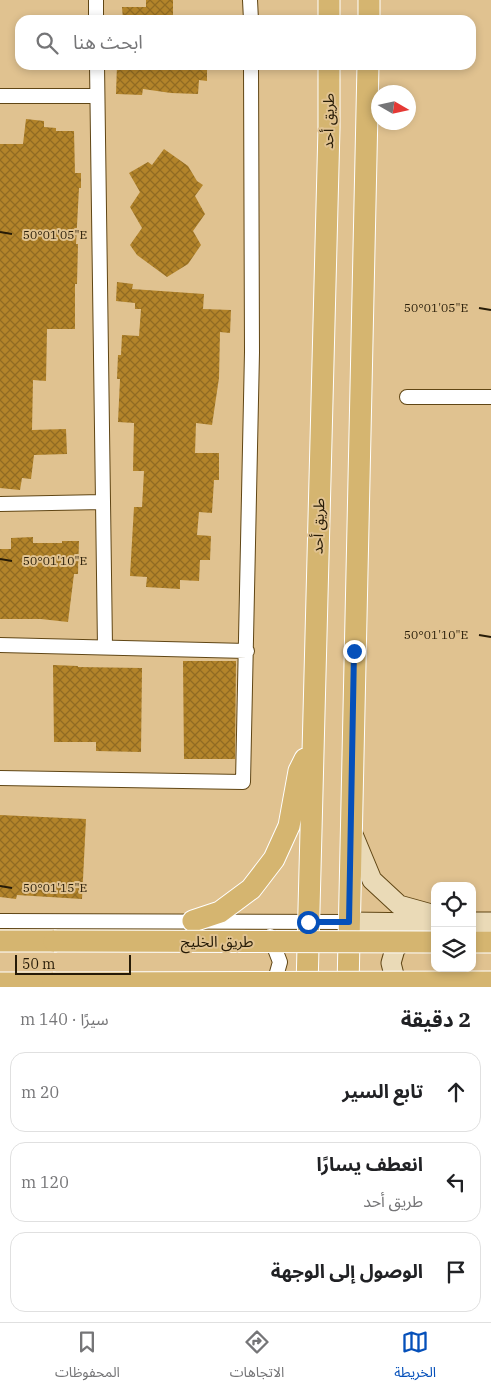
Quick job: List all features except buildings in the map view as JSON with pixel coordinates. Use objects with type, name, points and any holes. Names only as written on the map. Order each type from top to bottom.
[{"type":"main road","points":[[329,0],[329,15]]},
{"type":"main road","points":[[369,0],[369,15]]},
{"type":"main road","name":"طريق أحد","points":[[307,987],[329,70]]},
{"type":"main road","points":[[348,987],[368,70]]},
{"type":"main road","points":[[193,921],[220,912],[251,889],[274,858],[290,826],[299,771],[313,740]]},
{"type":"main road","points":[[351,829],[372,880],[399,905],[431,914]]},
{"type":"main road","points":[[349,922],[431,923]]},
{"type":"main road","points":[[400,987],[395,979],[391,963],[395,949],[408,935],[431,929]]},
{"type":"main road","name":"طريق الخليج","points":[[0,941],[431,942]]},
{"type":"main road","points":[[0,983],[491,982]]},
{"type":"street","points":[[96,0],[96,15]]},
{"type":"street","points":[[250,0],[250,15]]},
{"type":"street","points":[[97,70],[105,647]]},
{"type":"street","points":[[0,778],[243,782],[252,352],[251,70]]},
{"type":"street","points":[[0,96],[97,96]]},
{"type":"street","points":[[407,397],[491,396]]},
{"type":"street","points":[[0,504],[102,502]]},
{"type":"street","points":[[0,645],[247,651]]},
{"type":"street","points":[[0,921],[349,922]]},
{"type":"street","points":[[219,922],[270,936],[280,962],[272,987]]},
{"type":"route","points":[[308,922],[349,922],[354,651]]}]
